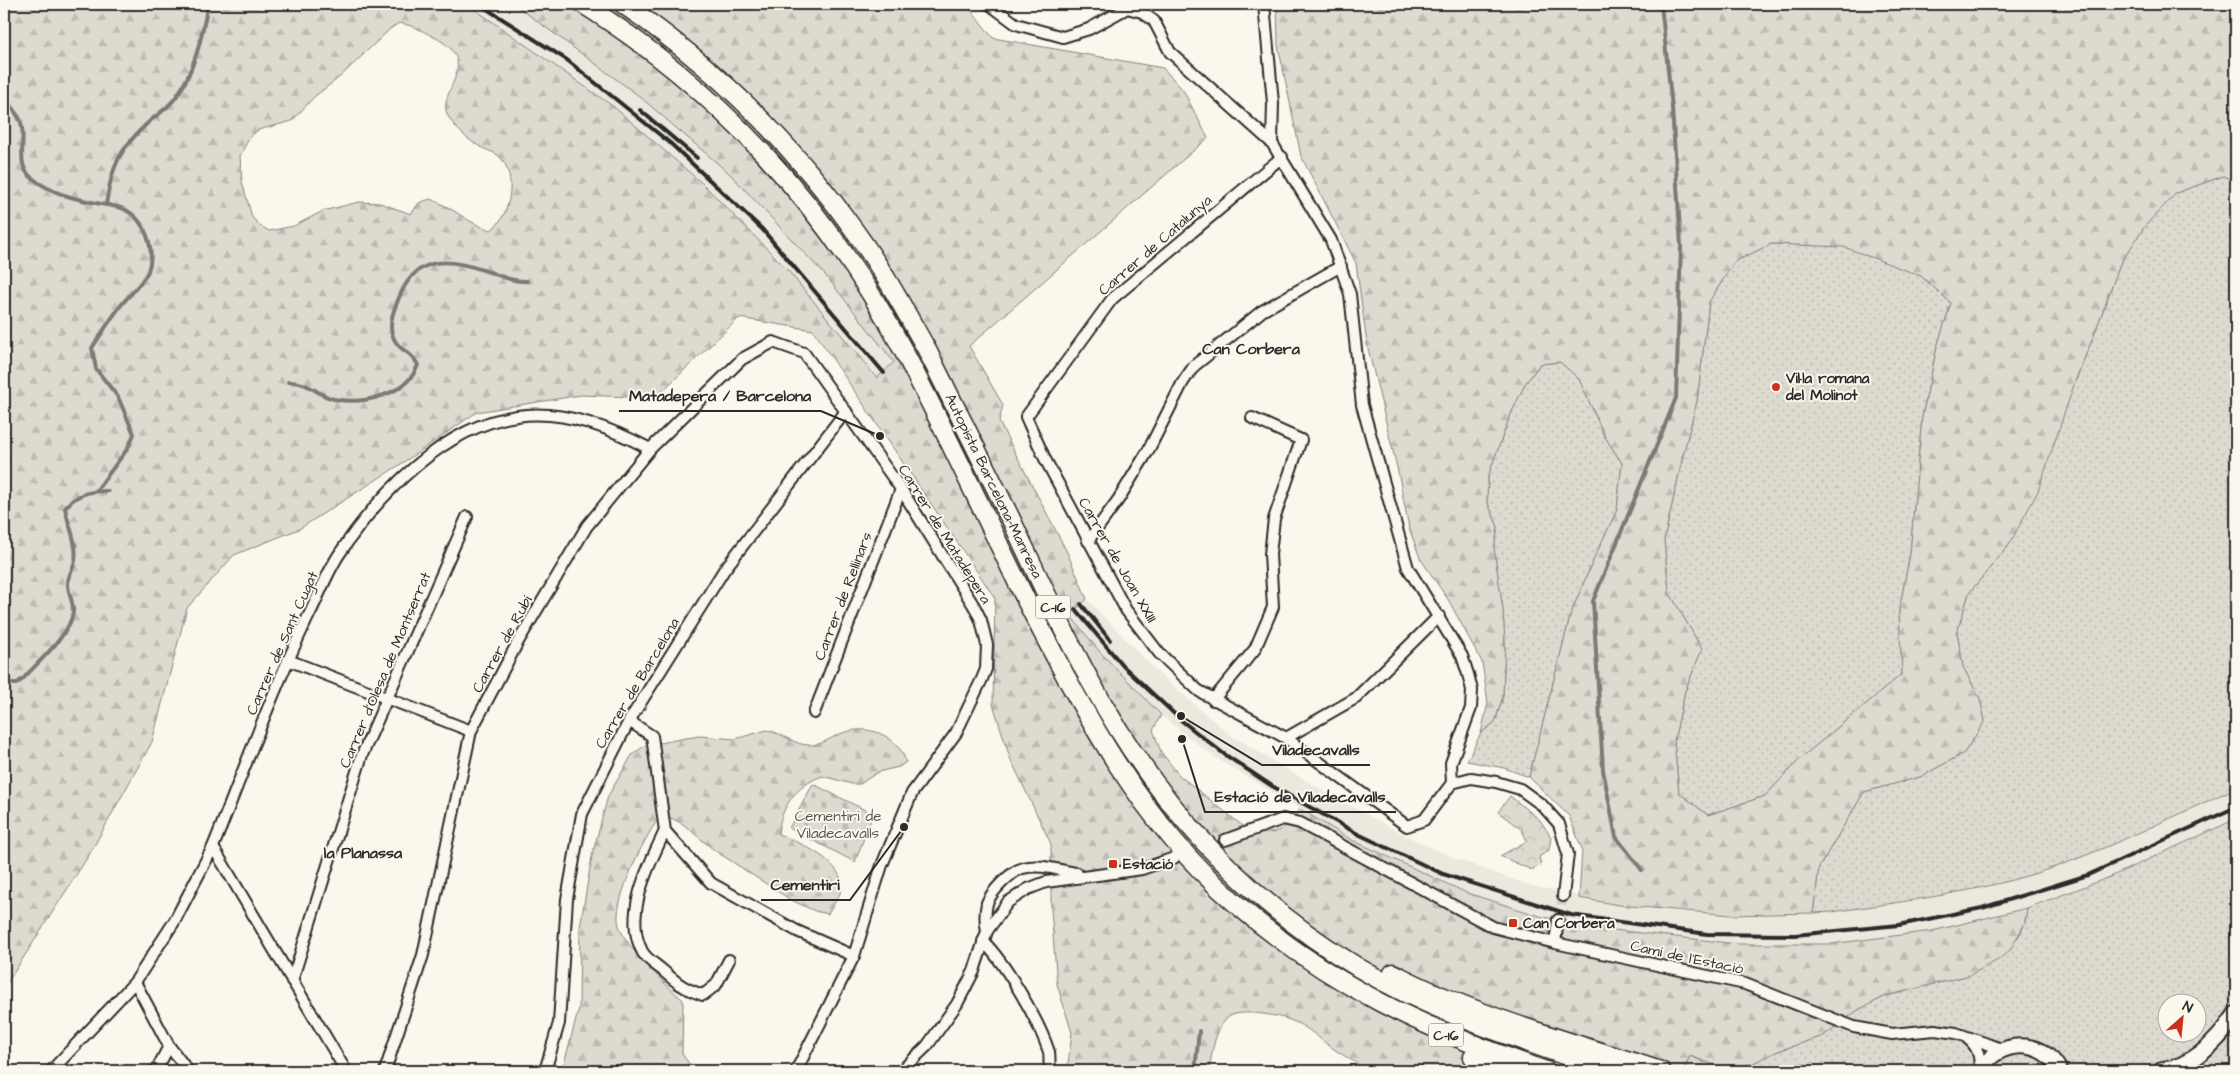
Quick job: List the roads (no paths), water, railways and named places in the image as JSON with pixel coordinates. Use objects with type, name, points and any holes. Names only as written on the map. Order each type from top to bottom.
[{"type":"highway","name":"Autopista Barcelona-Manresa","points":[[584,4],[649,49],[704,94],[761,150],[818,217],[865,284],[902,348],[1078,702],[1114,761],[1148,808],[1188,855],[1232,900],[1311,962],[1351,988],[1440,1032],[1546,1071]]},
{"type":"highway","name":"Autopista Barcelona-Manresa","points":[[623,4],[693,56],[773,132],[828,194],[858,235],[896,294],[926,348],[1097,692],[1131,749],[1203,842],[1246,885],[1287,919],[1354,964],[1393,987],[1448,1012],[1610,1071]]},
{"type":"highway","points":[[1178,811],[1254,881],[1307,922],[1368,960],[1454,1000],[1661,1071]]},
{"type":"highway","points":[[1351,988],[1399,1020],[1429,1036],[1506,1071]]},
{"type":"main road","points":[[2161,1071],[2203,1052],[2218,1040],[2236,1014]]},
{"type":"street","points":[[989,4],[1016,24],[1063,37],[1090,29],[1126,8],[1142,12],[1154,21],[1170,52],[1272,143],[1282,157],[1331,240],[1350,294],[1362,405],[1408,568],[1462,656],[1472,690],[1471,708],[1451,763],[1452,784],[1471,778],[1496,782],[1520,789],[1542,805],[1559,824],[1568,854],[1563,896]]},
{"type":"street","points":[[1264,4],[1273,103],[1272,143]]},
{"type":"street","name":"Carrer de Catalunya","points":[[1026,417],[1112,299],[1282,157]]},
{"type":"street","points":[[1088,541],[1118,500],[1148,451],[1183,382],[1194,366],[1262,311],[1341,266]]},
{"type":"street","name":"Carrer de Rubí","points":[[385,1071],[423,955],[471,732],[519,640],[587,526],[650,449],[742,359],[773,342],[804,353]]},
{"type":"street","name":"Carrer de Matadepera","points":[[796,1071],[854,956],[882,865],[912,793],[956,733],[982,679],[987,658],[985,633],[977,613],[900,489],[804,353]]},
{"type":"street","name":"Carrer de Barcelona","points":[[545,1071],[559,1023],[567,899],[582,814],[628,721],[724,570],[846,411]]},
{"type":"street","name":"Carrer de Sant Cugat","points":[[50,1071],[135,982],[174,922],[213,847],[288,660],[339,554],[386,493],[419,463],[469,429],[517,416],[566,417],[621,434],[650,449]]},
{"type":"street","name":"Carrer de Joan XXIII","points":[[1026,417],[1045,459],[1126,610],[1143,634],[1199,691],[1286,738],[1407,826],[1424,820],[1452,784]]},
{"type":"street","points":[[1213,700],[1255,649],[1274,607],[1270,554],[1274,520],[1301,440],[1252,418]]},
{"type":"street","name":"Carrer de Rellinars","points":[[814,713],[900,489]]},
{"type":"street","name":"Carrer d'Olesa de Montserrat","points":[[292,981],[362,755],[468,517]]},
{"type":"street","points":[[1286,738],[1356,698],[1439,616]]},
{"type":"street","points":[[288,660],[471,732]]},
{"type":"street","points":[[628,721],[652,736],[665,831],[649,864],[635,912],[635,933],[642,953],[683,988],[703,994],[716,985],[729,960]]},
{"type":"street","name":"Camí de l'Estació","points":[[1225,840],[1282,819],[1300,824],[1493,926],[1555,943],[1745,984],[1854,1027],[1879,1033],[1902,1034],[1935,1030],[1956,1033],[2002,1049]]},
{"type":"street","points":[[665,831],[711,883],[796,931],[854,956]]},
{"type":"street","points":[[213,847],[346,1071]]},
{"type":"street","points":[[906,1070],[927,1046],[957,1004],[974,971],[985,936],[1008,902],[1028,889],[1046,882],[1142,869],[1174,858]]},
{"type":"street","points":[[1050,1071],[1049,1053],[1034,1019],[999,956],[985,936],[988,902],[1006,878],[1022,868],[1050,867],[1067,872],[1091,875]]},
{"type":"street","points":[[1555,943],[1558,920]]},
{"type":"street","points":[[135,982],[168,1046],[188,1071]]},
{"type":"street","points":[[1956,1033],[1969,1039],[1976,1047],[1980,1071]]},
{"type":"street","points":[[156,1071],[168,1046]]},
{"type":"street","points":[[1980,1071],[1989,1058],[2002,1049],[2019,1046],[2036,1049],[2051,1058],[2060,1071]]},
{"type":"waterway","points":[[106,205],[111,178],[125,148],[140,130],[173,101],[183,87],[193,64],[208,4]]},
{"type":"waterway","points":[[1642,870],[1616,837],[1603,770],[1593,601],[1676,398],[1681,246],[1672,108],[1661,4]]},
{"type":"waterway","points":[[4,99],[20,120],[23,135],[23,165],[31,177],[55,192],[124,209],[138,220],[147,235],[151,253],[148,271],[140,284],[118,309],[92,348],[96,369],[118,397],[134,434],[128,448],[96,491]]},
{"type":"waterway","points":[[288,382],[296,382],[322,395],[345,400],[370,399],[383,396],[404,384],[418,365],[412,356],[401,348],[395,340],[391,329],[392,318],[408,280],[417,271],[427,266],[448,262],[473,267],[511,279],[527,281]]},
{"type":"waterway","points":[[4,683],[16,684],[23,679],[60,639],[71,621],[73,608],[68,590],[68,582],[76,554],[65,508],[74,499],[84,494],[108,491]]},
{"type":"waterway","points":[[1195,1071],[1199,1031]]},
{"type":"tunnel","points":[[1558,920],[1563,896]]},
{"type":"railway","points":[[479,4],[567,60],[670,143],[762,229],[884,373]]},
{"type":"railway","points":[[640,110],[697,158]]},
{"type":"railway","points":[[1081,604],[1110,640]]},
{"type":"railway","points":[[1075,609],[1123,666],[1182,721],[1224,754],[1272,786],[1358,834],[1443,874],[1571,915],[1707,934],[1795,935],[1899,925],[1982,908],[2088,875],[2236,807]]},
{"type":"place","name":"Vil·la romana del Molinot","points":[[1776,387]]},
{"type":"place","name":"Matadepera / Barcelona","points":[[880,436]]},
{"type":"place","name":"Viladecavalls","points":[[1181,716]]},
{"type":"place","name":"Estació de Viladecavalls","points":[[1182,739]]},
{"type":"place","name":"Cementiri","points":[[904,827]]},
{"type":"place","name":"Estació","points":[[1113,864]]},
{"type":"place","name":"Can Corbera","points":[[1513,923]]},
{"type":"district","name":"Can Corbera","points":[[1251,348]]},
{"type":"district","name":"la Planassa","points":[[363,852]]},
{"type":"park label","name":"Cementiri de Viladecavalls","points":[[838,824]]}]
